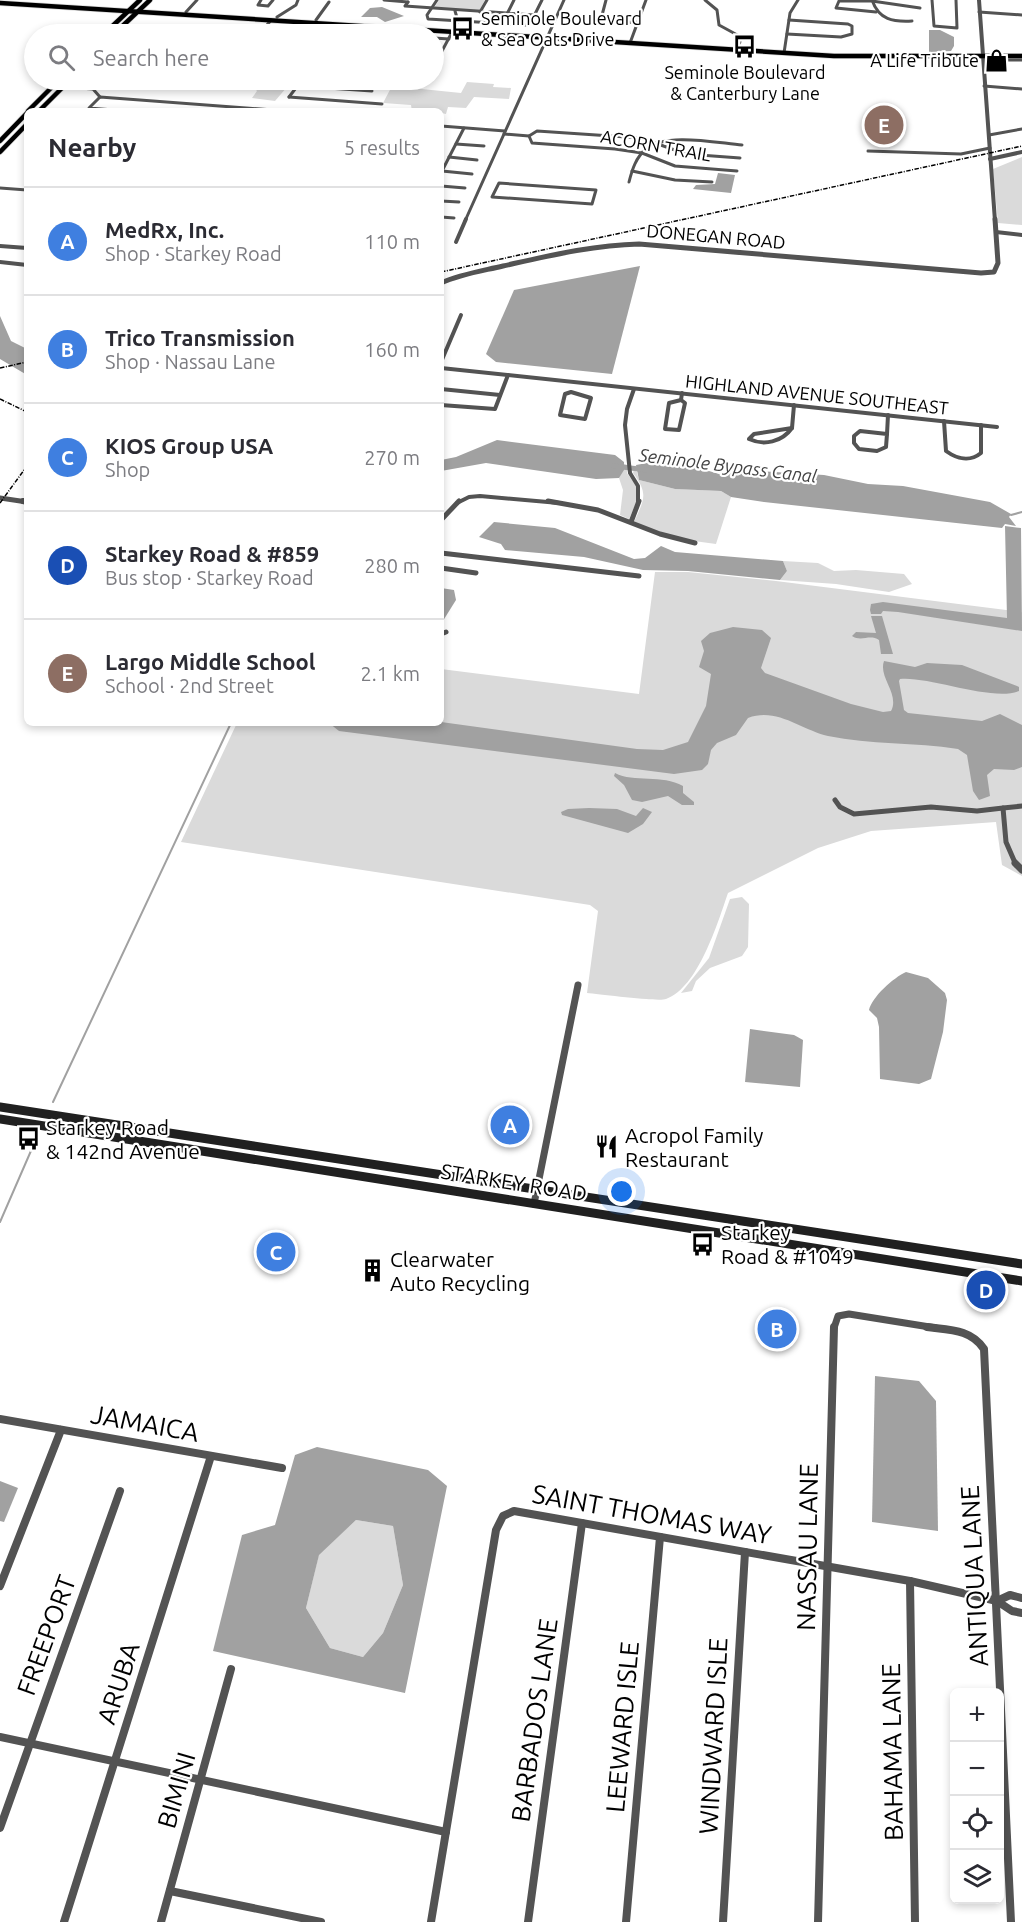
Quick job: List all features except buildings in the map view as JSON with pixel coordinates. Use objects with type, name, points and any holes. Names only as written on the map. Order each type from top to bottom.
[{"type":"main road","points":[[115,24],[140,0]]},
{"type":"main road","points":[[125,24],[150,0]]},
{"type":"main road","points":[[8,2],[66,7]]},
{"type":"main road","points":[[0,4],[8,2],[52,3],[271,21],[369,23]]},
{"type":"main road","points":[[0,4],[6,6],[7,9],[18,6],[130,10]]},
{"type":"main road","points":[[139,11],[388,24]]},
{"type":"main road","points":[[271,21],[277,18]]},
{"type":"main road","points":[[296,22],[316,20]]},
{"type":"main road","points":[[444,29],[880,57],[983,54],[1022,56]]},
{"type":"main road","points":[[444,31],[454,30]]},
{"type":"main road","points":[[32,108],[49,90]]},
{"type":"main road","points":[[42,108],[59,90]]},
{"type":"main road","points":[[0,141],[24,116]]},
{"type":"main road","points":[[0,152],[24,127]]},
{"type":"main road","name":"STARKEY ROAD","points":[[0,1107],[1022,1264]]},
{"type":"main road","name":"STARKEY ROAD","points":[[0,1119],[1022,1281]]},
{"type":"street","points":[[186,12],[197,0]]},
{"type":"street","points":[[261,0],[258,5],[268,6],[273,0]]},
{"type":"street","points":[[277,18],[296,5],[298,0],[293,0]]},
{"type":"street","points":[[384,0],[408,1],[405,6],[408,7],[534,15]]},
{"type":"street","points":[[436,0],[427,15],[428,19],[526,25],[530,24],[542,0]]},
{"type":"street","points":[[480,12],[487,0]]},
{"type":"street","points":[[507,14],[514,0]]},
{"type":"street","points":[[456,242],[564,0]]},
{"type":"street","points":[[606,0],[600,15],[604,21],[638,23]]},
{"type":"street","points":[[631,41],[646,0]]},
{"type":"street","points":[[705,0],[717,10],[719,25],[737,36],[736,48]]},
{"type":"street","points":[[784,51],[790,12],[798,0]]},
{"type":"street","points":[[932,0],[934,26],[957,28],[956,0]]},
{"type":"street","points":[[979,0],[996,232],[1022,235]]},
{"type":"street","points":[[912,21],[888,19],[876,12],[836,8],[839,1],[872,1],[920,8]]},
{"type":"street","points":[[872,1],[876,12]]},
{"type":"street","points":[[316,20],[329,2]]},
{"type":"street","points":[[444,47],[458,21],[455,10]]},
{"type":"street","points":[[980,12],[1022,15]]},
{"type":"street","points":[[787,34],[850,36],[852,26],[842,23],[789,20]]},
{"type":"street","points":[[444,39],[449,39]]},
{"type":"street","points":[[1008,62],[1022,56]]},
{"type":"street","points":[[984,86],[1022,89]]},
{"type":"street","points":[[95,90],[94,93],[100,97],[246,108]]},
{"type":"street","points":[[295,90],[289,97],[382,104]]},
{"type":"street","points":[[357,90],[372,91],[365,102]]},
{"type":"street","points":[[89,108],[100,97]]},
{"type":"street","name":"ACORN TRAIL","points":[[444,126],[529,136],[532,143],[642,153],[675,166],[737,171]]},
{"type":"street","points":[[444,166],[464,128]]},
{"type":"street","points":[[989,135],[1022,129]]},
{"type":"street","points":[[529,136],[537,131],[640,138],[657,142],[686,154],[740,158]]},
{"type":"street","points":[[629,182],[642,153],[657,142],[676,140],[742,146]]},
{"type":"street","points":[[456,144],[484,146]]},
{"type":"street","points":[[868,151],[961,154],[990,148]]},
{"type":"street","points":[[990,159],[1022,152]]},
{"type":"street","points":[[449,157],[477,160]]},
{"type":"street","points":[[632,171],[664,178],[712,182]]},
{"type":"street","points":[[444,172],[472,174]]},
{"type":"street","points":[[483,181],[596,190],[592,204],[492,197],[499,183]]},
{"type":"street","points":[[444,186],[465,188]]},
{"type":"street","points":[[0,188],[24,190]]},
{"type":"street","points":[[479,191],[494,192]]},
{"type":"street","points":[[444,201],[459,202]]},
{"type":"street","points":[[444,217],[454,218]]},
{"type":"street","name":"DONEGAN ROAD","points":[[444,282],[466,274],[588,248],[633,243],[981,273],[994,272],[998,263],[996,232]]},
{"type":"street","points":[[0,246],[24,248]]},
{"type":"street","points":[[0,262],[24,265]]},
{"type":"street","points":[[444,355],[461,315]]},
{"type":"street","name":"HIGHLAND AVENUE SOUTHEAST","points":[[444,368],[997,427]]},
{"type":"street","points":[[444,405],[495,410],[508,375]]},
{"type":"street","points":[[578,393],[583,383]]},
{"type":"street","points":[[444,388],[500,395]]},
{"type":"street","points":[[631,522],[639,504],[640,493],[640,486],[630,473],[632,458],[625,429],[629,401],[634,388]]},
{"type":"street","points":[[578,393],[591,398],[585,419],[560,415],[565,394],[578,393]]},
{"type":"street","points":[[681,400],[682,393]]},
{"type":"street","points":[[681,400],[685,402],[679,430],[665,429],[669,403],[681,400]]},
{"type":"street","points":[[793,428],[754,434],[749,439],[757,443],[784,438],[793,428],[794,405]]},
{"type":"street","points":[[887,434],[860,431],[855,434],[854,443],[859,449],[877,452],[885,447],[887,434],[888,415]]},
{"type":"street","points":[[945,421],[945,451],[952,457],[965,459],[975,458],[981,453],[981,425]]},
{"type":"street","points":[[444,516],[454,504],[470,497],[482,496],[587,507],[607,512],[671,540],[695,543]]},
{"type":"street","points":[[0,498],[24,502]]},
{"type":"street","points":[[444,553],[639,576]]},
{"type":"street","points":[[444,568],[476,573]]},
{"type":"street","points":[[835,801],[840,807],[854,813],[931,807],[977,811],[1022,806]]},
{"type":"street","points":[[1003,808],[1008,853],[1015,865],[1022,870]]},
{"type":"street","points":[[534,1204],[578,986]]},
{"type":"street","name":"NASSAU LANE","points":[[818,1922],[834,1325],[838,1316],[849,1314],[966,1332],[977,1338]]},
{"type":"street","name":"ANTIQUA LANE","points":[[977,1338],[984,1349],[1011,1922]]},
{"type":"street","name":"JAMAICA","points":[[0,1419],[282,1468]]},
{"type":"street","points":[[0,1586],[61,1430]]},
{"type":"street","name":"ARUBA","points":[[64,1922],[211,1456]]},
{"type":"street","name":"FREEPORT","points":[[0,1828],[120,1491]]},
{"type":"street","name":"SAINT THOMAS WAY","points":[[430,1922],[496,1530],[503,1516],[514,1511],[910,1581],[997,1601],[1010,1595],[1022,1598]]},
{"type":"street","name":"BARBADOS LANE","points":[[528,1922],[582,1523]]},
{"type":"street","name":"LEEWARD ISLE","points":[[626,1922],[660,1537]]},
{"type":"street","name":"WINDWARD ISLE","points":[[723,1922],[745,1552]]},
{"type":"street","name":"BAHAMA LANE","points":[[910,1581],[915,1922]]},
{"type":"street","points":[[997,1601],[1012,1611],[1022,1613]]},
{"type":"street","name":"BIMINI","points":[[161,1922],[231,1669]]},
{"type":"street","points":[[0,1737],[446,1832]]},
{"type":"street","points":[[170,1891],[321,1922]]},
{"type":"shaded area","points":[[439,0],[485,0],[479,11],[434,8]]},
{"type":"shaded area","points":[[382,7],[404,16],[385,22],[377,17],[361,17],[370,8]]},
{"type":"shaded area","points":[[929,30],[940,30],[954,37],[954,46],[951,51],[929,52]]},
{"type":"shaded area","points":[[467,82],[511,88],[509,99],[474,97],[466,108],[448,107],[446,114],[444,108],[412,108],[411,105],[383,103],[390,90],[461,93]]},
{"type":"shaded area","points":[[284,90],[275,101],[252,98],[257,91]]},
{"type":"shaded area","points":[[1022,157],[1022,225],[998,223],[993,169]]},
{"type":"shaded area","points":[[718,173],[735,175],[731,193],[693,189],[696,185],[715,184]]},
{"type":"shaded area","points":[[640,266],[612,374],[496,362],[486,354],[514,290]]},
{"type":"shaded area","points":[[0,316],[11,341],[24,348],[24,373],[0,359]]},
{"type":"shaded area","points":[[497,440],[615,455],[624,462],[624,470],[619,478],[596,479],[486,463],[444,470],[444,459],[456,457]]},
{"type":"shaded area","points":[[669,459],[719,474],[758,471],[824,475],[868,484],[903,486],[990,502],[1011,514],[1009,517],[1016,526],[1005,524],[1002,528],[764,502],[731,497],[721,491],[675,489],[639,480],[636,465]]},
{"type":"shaded area","points":[[624,464],[628,465],[627,473],[637,487],[636,503],[629,519],[620,515],[623,490],[619,478]]},
{"type":"shaded area","points":[[635,465],[639,480],[675,489],[721,491],[731,497],[716,544],[672,538],[634,522],[643,497],[641,486],[633,473]]},
{"type":"shaded area","points":[[494,522],[555,528],[634,559],[645,558],[661,546],[675,552],[783,561],[787,571],[780,580],[688,571],[643,570],[584,557],[505,550],[501,544],[479,537]]},
{"type":"shaded area","points":[[1005,526],[1021,528],[1022,631],[898,612],[883,611],[881,614],[871,614],[871,604],[883,602],[1007,618]]},
{"type":"shaded area","points":[[783,561],[818,563],[834,571],[856,570],[904,574],[912,584],[889,592],[836,584],[780,580],[787,571]]},
{"type":"shaded area","points":[[655,572],[688,572],[776,581],[1022,612],[1022,876],[1002,865],[996,822],[871,831],[818,848],[728,893],[719,920],[697,968],[688,982],[677,992],[661,1000],[587,993],[598,911],[590,905],[181,842],[236,726],[444,726],[444,669],[639,694]]},
{"type":"shaded area","points":[[444,588],[454,590],[456,600],[444,619]]},
{"type":"shaded area","points":[[871,616],[882,616],[893,654],[881,654],[879,640],[876,638],[852,636],[856,632],[876,633]]},
{"type":"shaded area","points":[[733,627],[762,630],[771,638],[761,668],[765,673],[851,704],[883,712],[891,711],[893,705],[893,698],[884,673],[884,661],[915,667],[927,663],[962,665],[1017,686],[1019,691],[1008,694],[912,679],[900,679],[899,681],[904,710],[908,713],[982,721],[1000,714],[1022,725],[1022,767],[1014,770],[994,769],[987,775],[990,796],[979,800],[973,791],[967,755],[958,749],[844,739],[818,733],[769,715],[748,718],[736,735],[717,743],[711,750],[708,764],[702,770],[674,774],[339,731],[333,726],[444,726],[444,722],[637,749],[663,750],[688,742],[706,706],[711,674],[699,667],[704,651],[701,641],[710,633]]},
{"type":"shaded area","points":[[615,773],[631,778],[675,782],[683,786],[683,793],[694,802],[694,805],[682,805],[668,796],[642,802],[632,800],[624,785],[614,776]]},
{"type":"shaded area","points":[[643,808],[652,812],[643,824],[628,833],[562,815],[561,812],[568,809],[617,809],[636,816]]},
{"type":"shaded area","points":[[742,897],[749,904],[748,947],[742,956],[710,968],[696,981],[692,991],[681,993],[709,958],[730,899]]},
{"type":"shaded area","points":[[906,972],[928,978],[945,993],[947,1000],[943,1032],[931,1079],[919,1084],[880,1079],[879,1027],[877,1018],[869,1010],[874,999],[884,988]]},
{"type":"shaded area","points":[[750,1029],[794,1035],[803,1040],[800,1087],[745,1082]]},
{"type":"shaded area","points":[[875,1376],[919,1381],[936,1401],[938,1531],[872,1522]]},
{"type":"shaded area","points":[[317,1447],[428,1470],[447,1486],[405,1693],[213,1651],[242,1535],[275,1525],[295,1455]],"holes":[[[356,1520],[393,1526],[403,1585],[383,1633],[363,1657],[330,1648],[306,1608],[319,1555]]]},
{"type":"shaded area","points":[[0,1481],[18,1488],[4,1522],[0,1521]]},
{"type":"shaded area","points":[[356,1520],[393,1526],[403,1585],[383,1633],[363,1657],[330,1648],[306,1608],[319,1554]]},
{"type":"waterway","name":"Seminole Bypass Canal","points":[[614,466],[647,470]]},
{"type":"waterway","points":[[1011,515],[1022,512]]},
{"type":"waterway","points":[[53,1102],[230,726]]},
{"type":"waterway","points":[[0,1222],[37,1137]]},
{"type":"railway","points":[[444,271],[1022,146]]},
{"type":"railway","points":[[0,368],[24,363]]},
{"type":"railway","points":[[0,399],[24,411]]},
{"type":"railway","points":[[0,503],[24,470]]},
{"type":"place","name":"Seminole Boulevard & Sea Oats Drive","points":[[463,28]]},
{"type":"place","name":"Seminole Boulevard & Canterbury Lane","points":[[745,46]]},
{"type":"place","name":"A Life Tribute","points":[[997,60]]},
{"type":"place","name":"Largo Middle School","points":[[884,125]]},
{"type":"place","name":"MedRx, Inc.","points":[[510,1125]]},
{"type":"place","name":"Starkey Road & 142nd Avenue","points":[[28,1139]]},
{"type":"place","name":"Acropol Family Restaurant","points":[[607,1147]]},
{"type":"place","name":"Starkey Road & #1049","points":[[703,1244]]},
{"type":"place","name":"KIOS Group USA","points":[[276,1252]]},
{"type":"place","name":"Clearwater Auto Recycling","points":[[372,1271]]},
{"type":"place","name":"Starkey Road & #859","points":[[986,1290]]},
{"type":"place","name":"Trico Transmission","points":[[777,1329]]}]
